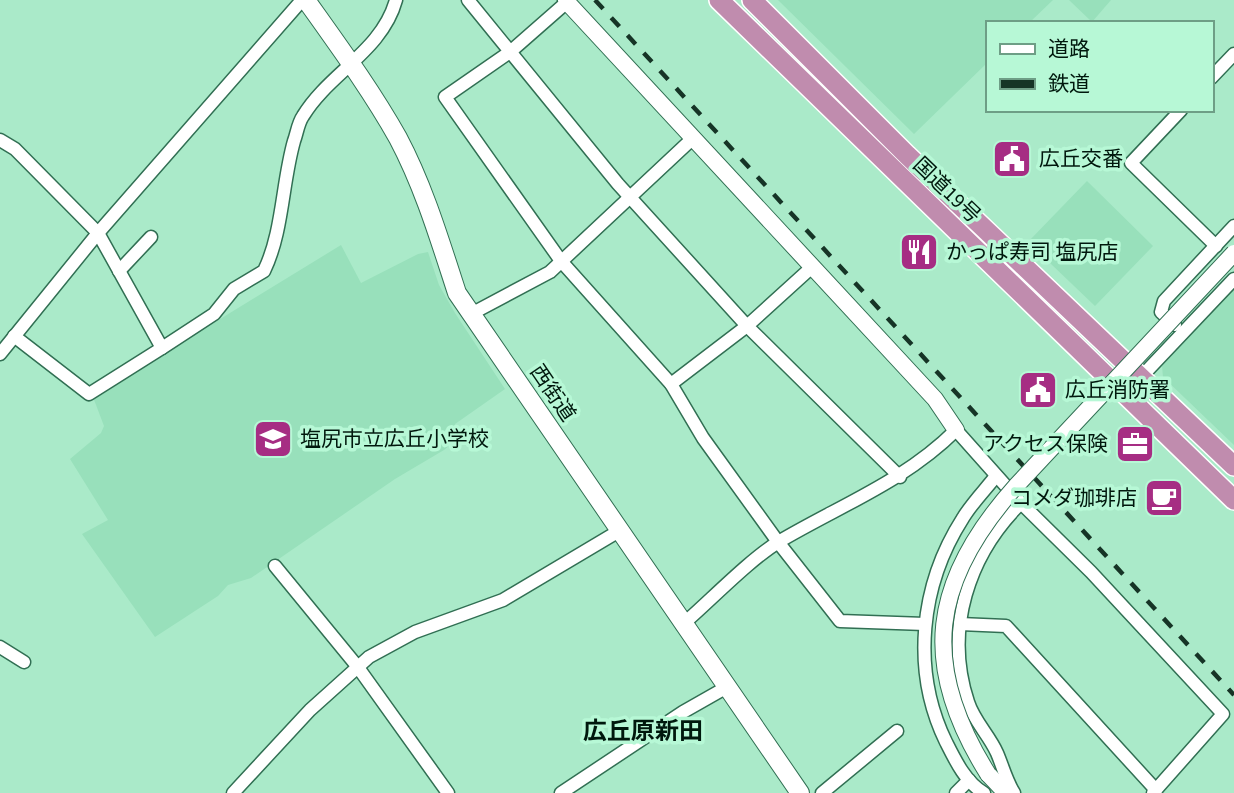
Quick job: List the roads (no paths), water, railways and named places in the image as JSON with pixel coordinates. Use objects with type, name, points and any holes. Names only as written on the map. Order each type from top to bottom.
[{"type":"highway","name":"国道19号","points":[[719,0],[1234,500]]},
{"type":"highway","name":"国道19号","points":[[752,0],[908,155],[1234,466]]},
{"type":"main road","name":"西街道","points":[[304,0],[352,65],[393,130],[412,169],[457,293],[682,625],[800,793]]},
{"type":"street","points":[[0,354],[98,233],[304,0]]},
{"type":"street","points":[[14,336],[89,394],[214,314],[234,289],[264,271],[277,224],[286,168],[302,117],[327,86],[352,65],[384,27],[396,0]]},
{"type":"street","points":[[468,0],[630,196],[747,326],[900,477]]},
{"type":"street","points":[[925,624],[840,621],[778,542],[703,438],[671,384],[561,261],[445,97],[510,52],[566,1],[691,140],[935,399],[956,430],[996,476],[1091,572],[1223,714],[1154,792],[1006,626],[960,624]]},
{"type":"street","points":[[1213,76],[1234,54]]},
{"type":"street","points":[[1179,112],[1131,163],[1216,246]]},
{"type":"street","points":[[0,140],[15,149],[98,233],[162,348]]},
{"type":"street","points":[[471,314],[550,272],[691,140]]},
{"type":"street","points":[[1183,332],[1161,312],[1164,301],[1234,226]]},
{"type":"street","points":[[119,271],[150,237]]},
{"type":"street","points":[[1006,793],[988,774],[955,713],[944,655],[947,607],[964,556],[977,532],[1000,504],[1234,253]]},
{"type":"street","points":[[671,384],[747,326],[812,267]]},
{"type":"street","points":[[1125,394],[1234,279]]},
{"type":"street","points":[[682,625],[778,542],[900,477],[934,452],[956,430]]},
{"type":"street","points":[[984,793],[969,780],[951,751],[933,708],[925,669],[925,624],[936,568],[964,516],[996,476]]},
{"type":"street","points":[[1014,793],[1002,772],[997,754],[968,703],[959,660],[960,624],[971,576],[985,545],[1021,503]]},
{"type":"street","points":[[233,793],[310,710],[357,666],[415,632],[503,600],[619,531]]},
{"type":"street","points":[[275,566],[357,666],[447,793]]},
{"type":"street","points":[[0,647],[24,662]]},
{"type":"street","points":[[561,793],[672,719],[727,687]]},
{"type":"street","points":[[822,793],[897,731]]},
{"type":"street","points":[[956,793],[969,780]]},
{"type":"railway","points":[[595,0],[1234,695]]},
{"type":"place","name":"広丘交番","points":[[1012,159]]},
{"type":"place","name":"かっぱ寿司 塩尻店","points":[[919,252]]},
{"type":"place","name":"広丘消防署","points":[[1038,390]]},
{"type":"place","name":"塩尻市立広丘小学校","points":[[273,439]]},
{"type":"place","name":"アクセス保険","points":[[1135,444]]},
{"type":"place","name":"コメダ珈琲店","points":[[1164,498]]},
{"type":"district","name":"広丘原新田","points":[[643,731]]}]
